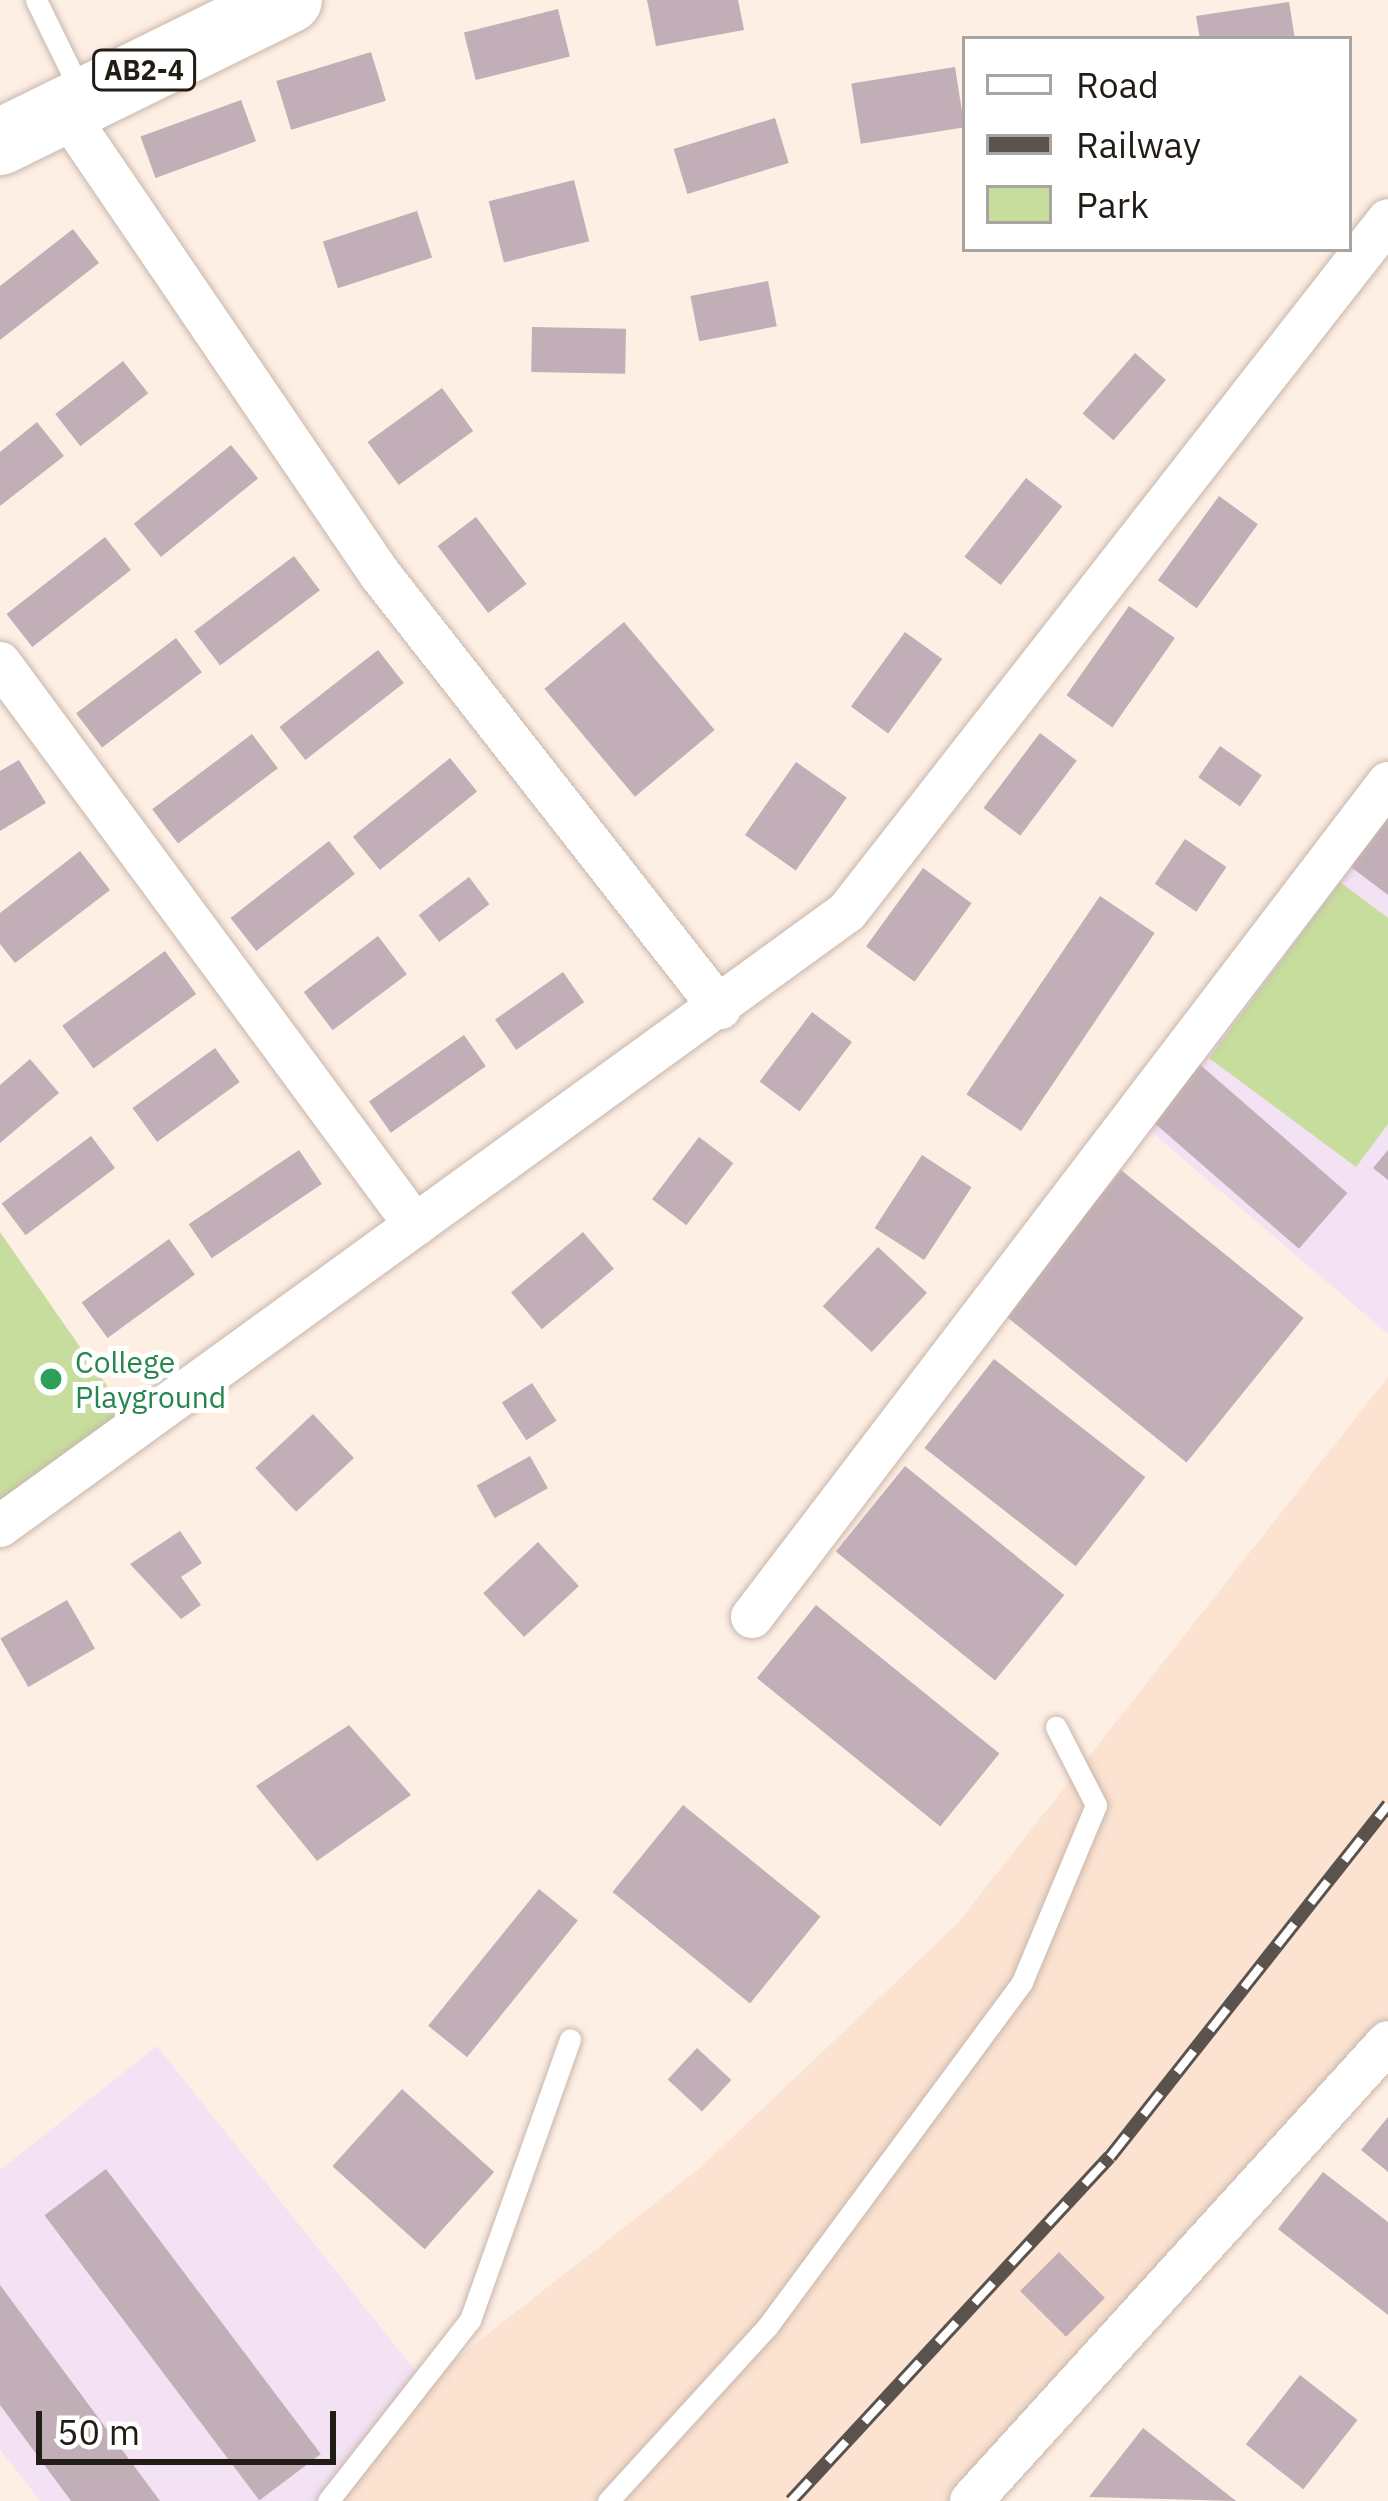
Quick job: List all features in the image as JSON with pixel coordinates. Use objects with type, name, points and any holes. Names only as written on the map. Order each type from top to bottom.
[{"type":"main road","name":"AB2-4","points":[[0,142],[73,102],[289,0]]},
{"type":"street","points":[[73,102],[379,573],[720,1008]]},
{"type":"street","points":[[0,1526],[848,912],[1388,220]]},
{"type":"street","points":[[0,663],[415,1225]]},
{"type":"street","points":[[752,1617],[1388,783]]},
{"type":"street","points":[[970,2501],[1388,2042]]},
{"type":"lane","points":[[36,0],[73,102]]},
{"type":"lane","points":[[608,2501],[767,2326],[1022,1982],[1096,1805],[1056,1726]]},
{"type":"lane","points":[[328,2501],[470,2320],[570,2038]]},
{"type":"shaded area","points":[[1388,783],[1388,1334],[1128,1112]]},
{"type":"shaded area","points":[[1388,1377],[1388,2042],[971,2501],[328,2501],[425,2383],[700,2168],[957,1924]]},
{"type":"shaded area","points":[[157,2046],[425,2383],[328,2501],[40,2501],[0,2449],[0,2170]]},
{"type":"green space","points":[[1340,882],[1388,918],[1388,1124],[1356,1167],[1209,1058]]},
{"type":"green space","name":"College Playground","points":[[0,1232],[135,1426],[0,1526]]},
{"type":"building","points":[[647,0],[738,0],[744,30],[656,46]]},
{"type":"building","points":[[1289,2],[1295,36],[1199,36],[1196,16]]},
{"type":"building","points":[[558,9],[570,57],[476,80],[464,32]]},
{"type":"building","points":[[371,52],[386,101],[291,130],[276,81]]},
{"type":"building","points":[[955,67],[962,128],[861,144],[851,83]]},
{"type":"building","points":[[241,100],[256,141],[156,178],[140,137]]},
{"type":"building","points":[[775,118],[789,163],[687,194],[674,149]]},
{"type":"building","points":[[574,180],[589,241],[504,262],[489,201]]},
{"type":"building","points":[[417,211],[432,258],[338,288],[323,242]]},
{"type":"building","points":[[73,229],[99,263],[0,340],[0,286]]},
{"type":"building","points":[[768,281],[777,326],[699,341],[690,296]]},
{"type":"building","points":[[532,327],[626,329],[625,374],[531,372]]},
{"type":"building","points":[[1135,353],[1166,380],[1113,440],[1083,413]]},
{"type":"building","points":[[123,361],[148,393],[80,446],[55,414]]},
{"type":"building","points":[[442,388],[473,431],[399,485],[368,442]]},
{"type":"building","points":[[37,422],[64,456],[0,506],[0,452]]},
{"type":"building","points":[[231,445],[258,478],[161,557],[134,524]]},
{"type":"building","points":[[1026,478],[1062,506],[1001,585],[964,557]]},
{"type":"building","points":[[1219,496],[1258,524],[1197,608],[1158,580]]},
{"type":"building","points":[[476,517],[527,584],[488,613],[438,546]]},
{"type":"building","points":[[105,537],[131,570],[32,647],[6,614]]},
{"type":"building","points":[[294,556],[320,590],[220,666],[194,631]]},
{"type":"building","points":[[1129,606],[1175,638],[1112,727],[1066,695]]},
{"type":"building","points":[[624,622],[715,730],[635,797],[544,689]]},
{"type":"building","points":[[905,632],[942,659],[888,733],[851,706]]},
{"type":"building","points":[[176,638],[202,672],[102,748],[76,713]]},
{"type":"building","points":[[378,650],[404,683],[305,760],[279,727]]},
{"type":"building","points":[[1040,733],[1077,761],[1020,836],[983,808]]},
{"type":"building","points":[[252,734],[278,768],[178,844],[152,809]]},
{"type":"building","points":[[1220,746],[1262,775],[1240,806],[1198,777]]},
{"type":"building","points":[[450,758],[477,791],[380,870],[353,837]]},
{"type":"building","points":[[19,760],[46,803],[0,831],[0,771]]},
{"type":"building","points":[[796,762],[847,798],[796,870],[745,835]]},
{"type":"building","points":[[1388,810],[1388,895],[1347,864]]},
{"type":"building","points":[[1185,839],[1226,867],[1196,912],[1155,884]]},
{"type":"building","points":[[329,841],[355,874],[256,951],[230,918]]},
{"type":"building","points":[[80,851],[110,890],[15,963],[0,944],[0,913]]},
{"type":"building","points":[[923,868],[972,903],[915,982],[866,946]]},
{"type":"building","points":[[469,877],[489,904],[439,942],[419,915]]},
{"type":"building","points":[[1100,896],[1155,933],[1021,1131],[966,1094]]},
{"type":"building","points":[[378,936],[407,974],[333,1030],[304,992]]},
{"type":"building","points":[[165,951],[196,994],[93,1069],[62,1026]]},
{"type":"building","points":[[563,972],[584,1002],[516,1050],[495,1020]]},
{"type":"building","points":[[812,1012],[852,1042],[800,1112],[760,1081]]},
{"type":"building","points":[[464,1035],[486,1066],[391,1133],[369,1102]]},
{"type":"building","points":[[215,1048],[240,1082],[157,1142],[132,1108]]},
{"type":"building","points":[[30,1059],[59,1093],[0,1143],[0,1085]]},
{"type":"building","points":[[1198,1063],[1347,1193],[1299,1249],[1149,1119]]},
{"type":"building","points":[[91,1136],[115,1168],[26,1235],[2,1203]]},
{"type":"building","points":[[699,1137],[733,1163],[686,1225],[652,1199]]},
{"type":"building","points":[[299,1150],[322,1184],[212,1258],[189,1224]]},
{"type":"building","points":[[1388,1150],[1388,1180],[1373,1168]]},
{"type":"building","points":[[922,1155],[971,1187],[924,1260],[875,1228]]},
{"type":"building","points":[[1121,1170],[1304,1318],[1187,1462],[1004,1315]]},
{"type":"building","points":[[583,1232],[614,1269],[542,1329],[511,1292]]},
{"type":"building","points":[[169,1239],[195,1275],[107,1338],[82,1302]]},
{"type":"building","points":[[878,1247],[927,1293],[872,1352],[823,1306]]},
{"type":"building","points":[[994,1359],[1145,1477],[1076,1566],[924,1448]]},
{"type":"building","points":[[532,1383],[557,1421],[526,1440],[502,1403]]},
{"type":"building","points":[[313,1414],[354,1458],[296,1512],[255,1468]]},
{"type":"building","points":[[530,1456],[548,1488],[495,1518],[477,1486]]},
{"type":"building","points":[[905,1466],[1064,1595],[995,1680],[836,1551]]},
{"type":"building","points":[[180,1531],[202,1563],[181,1577],[201,1605],[181,1619],[130,1564]]},
{"type":"building","points":[[538,1542],[579,1586],[524,1637],[483,1593]]},
{"type":"building","points":[[67,1600],[95,1648],[28,1687],[0,1638]]},
{"type":"building","points":[[816,1605],[999,1754],[940,1827],[757,1678]]},
{"type":"building","points":[[349,1725],[411,1795],[317,1861],[256,1786]]},
{"type":"building","points":[[683,1805],[821,1916],[750,2003],[613,1892]]},
{"type":"building","points":[[539,1889],[578,1920],[467,2057],[428,2026]]},
{"type":"building","points":[[697,2048],[731,2080],[702,2112],[668,2079]]},
{"type":"building","points":[[402,2089],[494,2172],[425,2249],[332,2166]]},
{"type":"building","points":[[1388,2117],[1388,2172],[1361,2150]]},
{"type":"building","points":[[106,2169],[321,2454],[259,2500],[45,2215]]},
{"type":"building","points":[[1323,2172],[1388,2222],[1388,2315],[1278,2229]]},
{"type":"building","points":[[1059,2252],[1105,2298],[1066,2337],[1020,2291]]},
{"type":"building","points":[[0,2285],[160,2501],[71,2501],[0,2405]]},
{"type":"building","points":[[1300,2375],[1358,2420],[1303,2489],[1246,2444]]},
{"type":"building","points":[[1143,2428],[1236,2501],[1089,2497]]},
{"type":"railway","points":[[791,2501],[1110,2157],[1388,1805]]},
{"type":"place","name":"College Playground","points":[[51,1379]]}]
